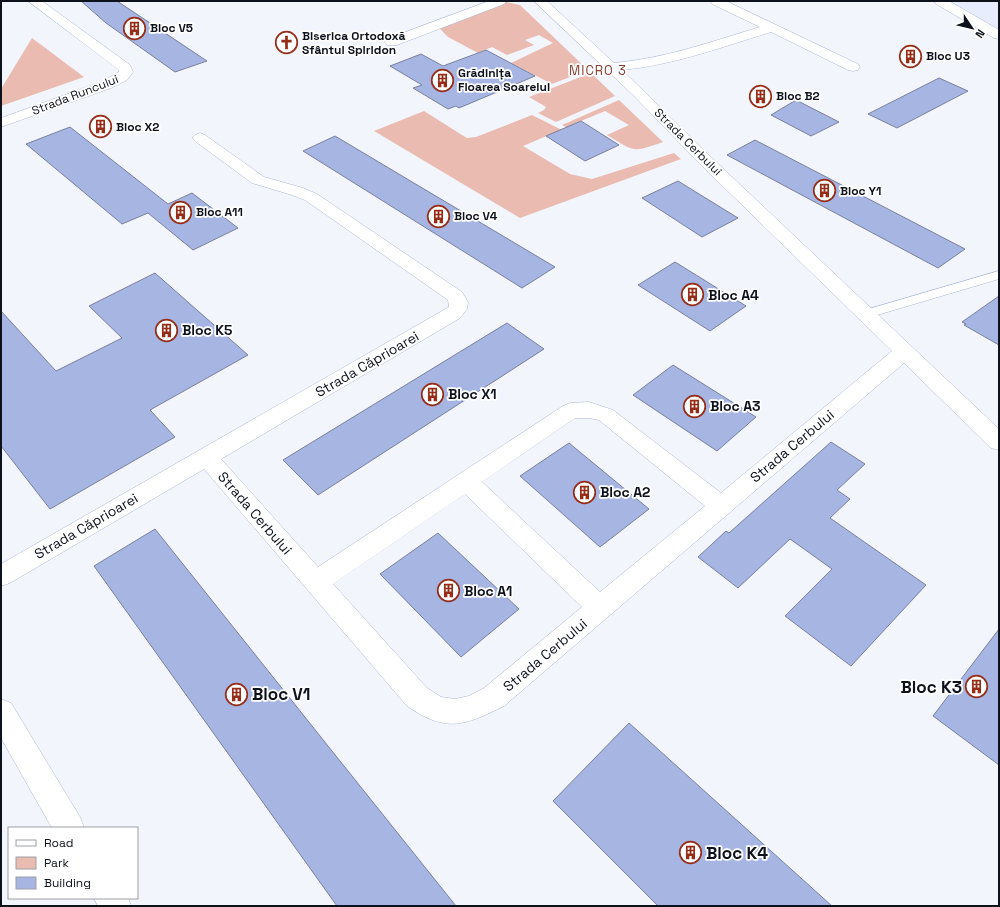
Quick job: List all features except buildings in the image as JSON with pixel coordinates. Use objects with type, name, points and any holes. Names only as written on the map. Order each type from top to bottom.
[{"type":"street","name":"Strada Runcului","points":[[1,123],[106,85],[122,78],[126,72],[126,68],[34,1]]},
{"type":"street","points":[[392,42],[500,1]]},
{"type":"street","name":"Strada Cerbului","points":[[540,1],[612,67],[708,163],[999,442]]},
{"type":"street","points":[[716,1],[853,67]]},
{"type":"street","points":[[940,1],[999,35]]},
{"type":"street","points":[[612,67],[673,58],[771,28]]},
{"type":"street","name":"Strada Căprioarei","points":[[1,576],[453,314],[458,308],[459,302],[455,296],[311,196],[289,187],[269,185],[258,180],[200,138]]},
{"type":"street","name":"Strada Cerbului","points":[[206,456],[417,697],[429,706],[443,712],[458,712],[475,707],[494,697],[905,351]]},
{"type":"street","points":[[316,582],[570,411],[590,410],[606,415],[721,506]]},
{"type":"street","points":[[466,481],[600,608]]},
{"type":"street","points":[[1,712],[68,827]]},
{"type":"lane","points":[[867,314],[999,275]]},
{"type":"shaded area","points":[[940,1],[999,1],[999,35]]},
{"type":"green space","points":[[506,2],[520,5],[588,70],[552,84],[511,63],[553,43],[539,35],[525,40],[534,45],[507,55],[492,47],[478,53],[448,37],[440,29],[445,24]]},
{"type":"green space","points":[[32,38],[84,77],[1,106],[1,89]]},
{"type":"green space","points":[[591,73],[615,96],[556,122],[538,113],[546,107],[529,97]]},
{"type":"green space","points":[[619,100],[663,142],[639,149],[629,148],[623,145],[607,135],[629,125],[605,111],[574,124],[577,133],[562,125]]},
{"type":"green space","points":[[424,111],[467,138],[476,137],[532,115],[572,135],[566,138],[556,132],[523,146],[570,174],[592,179],[674,153],[681,159],[520,218],[374,131]]},
{"type":"place","name":"Bloc V5","points":[[135,28]]},
{"type":"place","name":"Biserica Ortodoxă Sfântul Spiridon","points":[[286,43]]},
{"type":"place","name":"Bloc U3","points":[[910,56]]},
{"type":"place","name":"Grădinița Floarea Soarelui","points":[[443,80]]},
{"type":"place","name":"Bloc B2","points":[[761,96]]},
{"type":"place","name":"Bloc X2","points":[[100,127]]},
{"type":"place","name":"Bloc Y1","points":[[824,191]]},
{"type":"place","name":"Bloc A11","points":[[181,212]]},
{"type":"place","name":"Bloc V4","points":[[438,216]]},
{"type":"place","name":"Bloc A4","points":[[692,295]]},
{"type":"place","name":"Bloc K5","points":[[167,330]]},
{"type":"place","name":"Bloc X1","points":[[433,394]]},
{"type":"place","name":"Bloc A3","points":[[694,406]]},
{"type":"place","name":"Bloc A2","points":[[584,492]]},
{"type":"place","name":"Bloc A1","points":[[449,591]]},
{"type":"place","name":"Bloc K3","points":[[977,687]]},
{"type":"place","name":"Bloc V1","points":[[236,694]]},
{"type":"place","name":"Bloc K4","points":[[690,853]]},
{"type":"district","name":"MICRO 3","points":[[598,70]]}]
